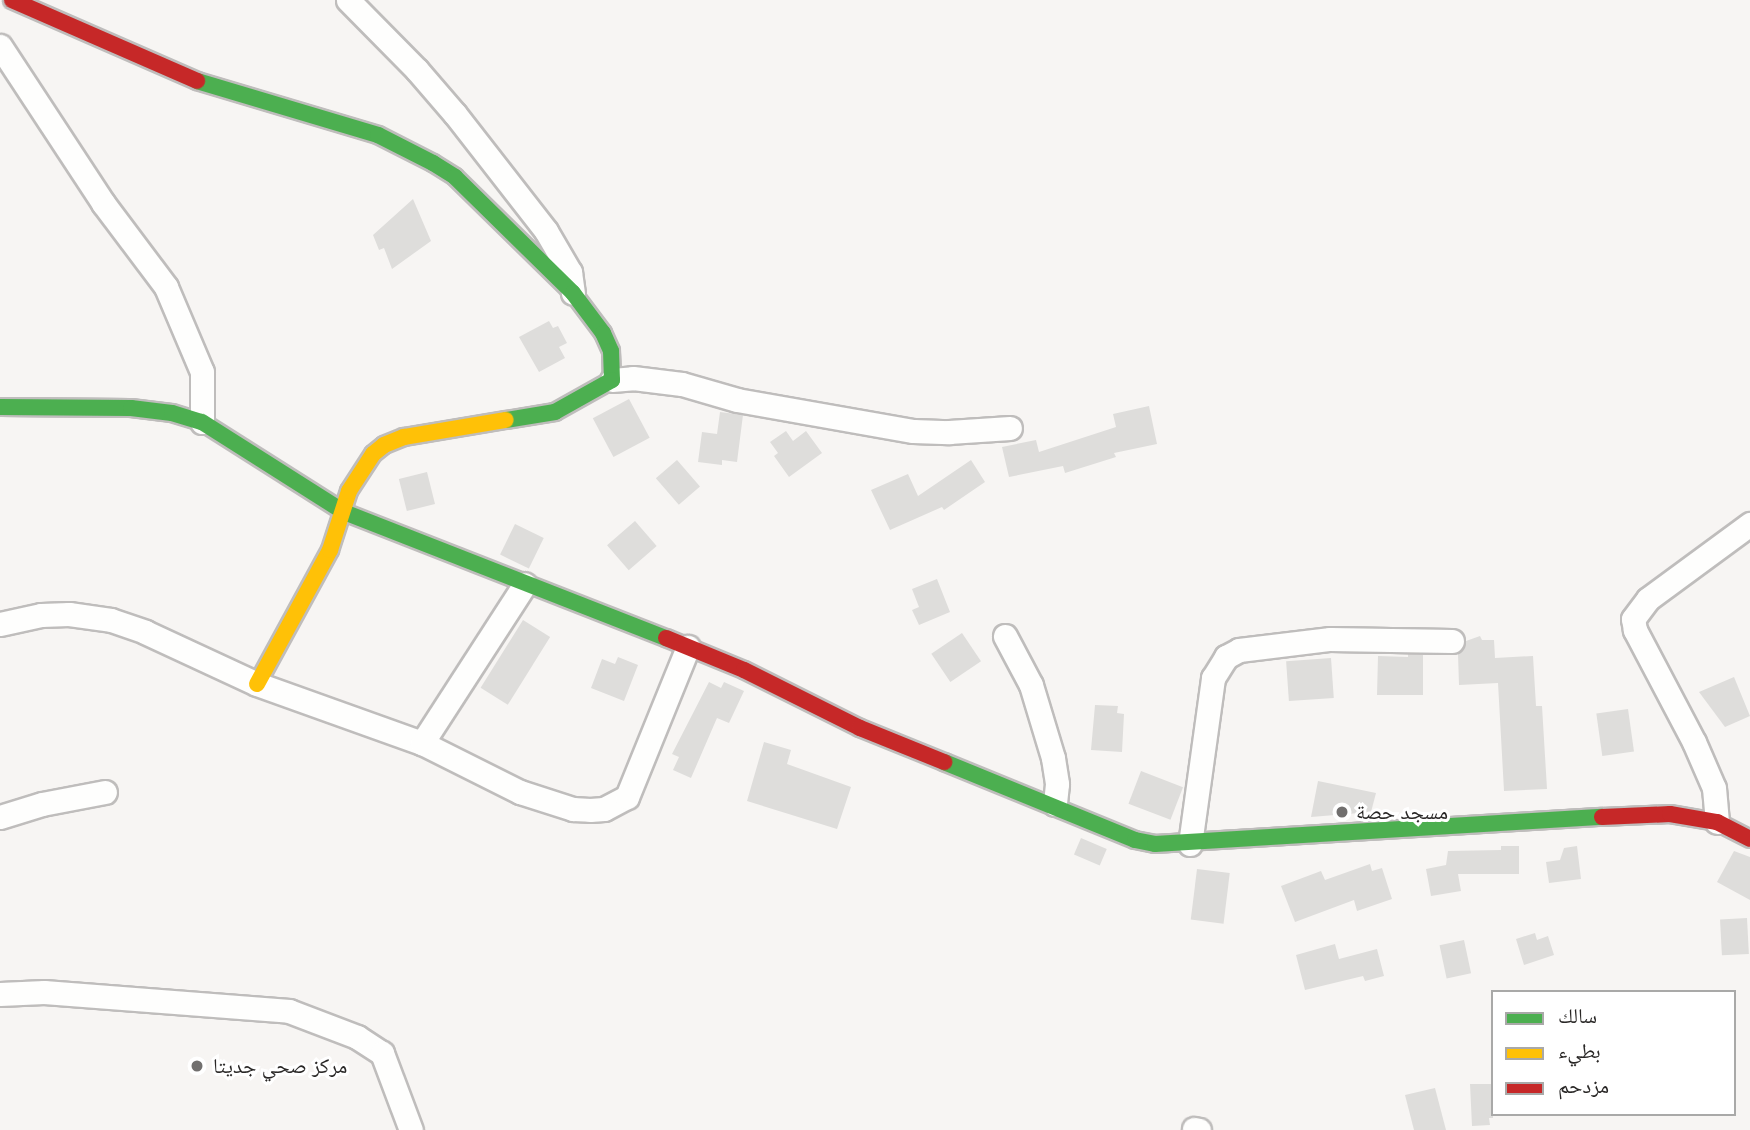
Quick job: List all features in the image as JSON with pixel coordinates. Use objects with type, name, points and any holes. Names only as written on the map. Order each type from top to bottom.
[{"type":"street","points":[[12,0],[211,87],[379,135],[406,147],[455,177],[573,293],[603,333],[611,351],[612,380]]},
{"type":"street","points":[[348,0],[417,70],[455,114],[546,231],[570,272],[573,293]]},
{"type":"street","points":[[0,46],[103,203],[166,287],[202,372],[202,422]]},
{"type":"street","points":[[257,684],[330,550],[355,479],[367,460],[384,445],[404,437],[555,412],[612,380],[633,378],[682,384],[750,403],[913,431],[949,432],[1010,428]]},
{"type":"street","points":[[0,407],[131,408],[172,413],[202,422],[344,512],[525,584],[572,598],[744,670],[860,728],[1055,804],[1135,840],[1190,845],[1670,814],[1717,822],[1750,839]]},
{"type":"street","points":[[1717,822],[1714,788],[1633,619],[1648,599],[1750,524]]},
{"type":"street","points":[[422,743],[525,584]]},
{"type":"street","points":[[0,624],[41,615],[80,615],[111,620],[145,632],[257,684],[422,743],[520,792],[573,809],[604,809],[627,797],[688,647]]},
{"type":"street","points":[[1005,636],[1031,685],[1053,758],[1055,804]]},
{"type":"street","points":[[1190,845],[1213,678],[1226,657],[1239,650],[1330,639],[1452,641]]},
{"type":"street","points":[[0,817],[43,804],[105,792]]},
{"type":"street","points":[[0,994],[44,992],[289,1011],[357,1037],[382,1053],[411,1130]]},
{"type":"building","points":[[413,199],[431,241],[392,269],[384,248],[379,250],[373,235]]},
{"type":"building","points":[[549,321],[553,328],[558,326],[567,343],[559,347],[565,358],[539,372],[519,337]]},
{"type":"building","points":[[629,399],[650,438],[613,457],[593,418]]},
{"type":"building","points":[[1149,406],[1157,444],[1114,453],[1116,457],[1065,473],[1063,466],[1009,477],[1002,447],[1036,440],[1039,452],[1116,427],[1113,414]]},
{"type":"building","points":[[720,412],[743,415],[737,462],[722,460],[722,465],[698,462],[702,432],[717,434]]},
{"type":"building","points":[[786,431],[793,441],[806,431],[822,453],[789,477],[774,456],[778,453],[770,442]]},
{"type":"building","points":[[677,460],[700,486],[679,505],[656,478]]},
{"type":"building","points":[[971,460],[985,482],[944,510],[942,507],[890,530],[871,490],[908,474],[918,496]]},
{"type":"building","points":[[427,472],[435,504],[407,511],[399,479]]},
{"type":"building","points":[[635,521],[657,546],[629,570],[607,545]]},
{"type":"building","points":[[515,524],[544,538],[529,569],[500,555]]},
{"type":"building","points":[[937,579],[950,612],[919,625],[912,610],[919,607],[912,589]]},
{"type":"building","points":[[523,620],[550,637],[508,705],[481,688]]},
{"type":"building","points":[[962,633],[981,661],[950,682],[931,654]]},
{"type":"building","points":[[1480,636],[1482,640],[1494,640],[1495,658],[1533,656],[1536,706],[1542,706],[1547,789],[1504,791],[1498,683],[1459,685],[1458,654],[1466,641]]},
{"type":"building","points":[[1408,654],[1423,655],[1423,695],[1377,695],[1378,656],[1408,657]]},
{"type":"building","points":[[618,657],[638,665],[624,701],[591,688],[602,659],[615,664]]},
{"type":"building","points":[[1331,658],[1334,698],[1289,701],[1286,661]]},
{"type":"building","points":[[1734,677],[1750,716],[1725,727],[1699,692]]},
{"type":"building","points":[[709,682],[721,688],[724,682],[744,691],[729,723],[717,718],[691,778],[673,770],[679,757],[672,754]]},
{"type":"building","points":[[1095,705],[1118,706],[1117,713],[1124,714],[1122,752],[1091,750]]},
{"type":"building","points":[[1628,709],[1634,752],[1602,756],[1596,713]]},
{"type":"building","points":[[764,742],[791,750],[787,764],[851,787],[837,829],[747,801]]},
{"type":"building","points":[[1141,771],[1183,787],[1170,820],[1128,804]]},
{"type":"building","points":[[1318,781],[1376,793],[1371,812],[1311,817]]},
{"type":"building","points":[[1081,838],[1107,849],[1100,866],[1074,855]]},
{"type":"building","points":[[1501,846],[1519,846],[1519,874],[1458,874],[1461,891],[1431,896],[1426,869],[1446,865],[1448,851],[1501,850]]},
{"type":"building","points":[[1577,846],[1581,879],[1549,883],[1546,862],[1560,860],[1564,848]]},
{"type":"building","points":[[1734,851],[1750,857],[1750,900],[1717,882]]},
{"type":"building","points":[[1370,864],[1372,871],[1382,868],[1392,899],[1357,911],[1354,900],[1295,922],[1281,886],[1321,871],[1325,880]]},
{"type":"building","points":[[1197,869],[1230,873],[1224,924],[1191,920]]},
{"type":"building","points":[[1747,918],[1749,954],[1722,955],[1720,919]]},
{"type":"building","points":[[1535,933],[1537,940],[1548,936],[1554,955],[1524,965],[1516,939]]},
{"type":"building","points":[[1464,940],[1471,973],[1447,978],[1440,945]]},
{"type":"building","points":[[1335,944],[1339,959],[1377,949],[1384,976],[1365,981],[1363,976],[1305,990],[1296,955]]},
{"type":"building","points":[[1470,1084],[1491,1084],[1493,1118],[1489,1118],[1490,1125],[1472,1126]]},
{"type":"building","points":[[1435,1088],[1446,1130],[1414,1130],[1405,1095]]},
{"type":"traffic: fast","points":[[197,81],[378,135],[433,163],[455,177],[573,293],[603,333],[611,351],[612,380],[555,412],[506,420]]},
{"type":"traffic: fast","points":[[0,407],[131,408],[172,413],[202,422],[344,512],[666,638]]},
{"type":"traffic: fast","points":[[944,762],[1135,840],[1155,844],[1602,817]]},
{"type":"traffic: slow","points":[[257,684],[330,550],[349,491],[373,454],[384,445],[404,437],[506,420]]},
{"type":"traffic: jam","points":[[12,0],[197,81]]},
{"type":"traffic: jam","points":[[666,638],[744,670],[860,728],[944,762]]},
{"type":"traffic: jam","points":[[1602,817],[1670,814],[1717,822],[1750,839]]},
{"type":"place","name":"مسجد حصة","points":[[1342,812]]},
{"type":"place","name":"مركز صحي جديتا","points":[[197,1066]]}]
